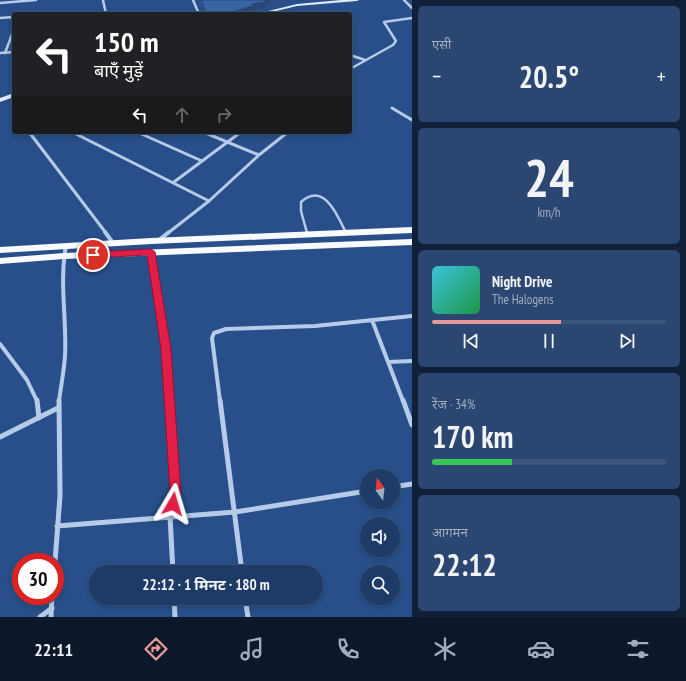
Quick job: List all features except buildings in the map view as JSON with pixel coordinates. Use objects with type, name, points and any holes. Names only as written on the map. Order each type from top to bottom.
[{"type":"main road","points":[[266,12],[319,2],[357,0]]},
{"type":"main road","points":[[0,100],[12,96]]},
{"type":"main road","points":[[0,250],[159,240],[412,230]]},
{"type":"main road","points":[[0,261],[64,256],[412,242]]},
{"type":"street","points":[[0,3],[36,0]]},
{"type":"street","points":[[103,0],[106,12]]},
{"type":"street","points":[[194,0],[198,12]]},
{"type":"street","points":[[404,0],[412,8]]},
{"type":"street","points":[[0,18],[12,17]]},
{"type":"street","points":[[352,68],[393,45],[396,41],[384,22],[412,18]]},
{"type":"street","points":[[5,53],[12,34]]},
{"type":"street","points":[[0,53],[12,52]]},
{"type":"street","points":[[352,56],[364,60]]},
{"type":"street","points":[[392,108],[412,120]]},
{"type":"street","points":[[31,134],[113,243]]},
{"type":"street","points":[[76,134],[210,201]]},
{"type":"street","points":[[141,134],[202,161]]},
{"type":"street","points":[[208,134],[259,155]]},
{"type":"street","points":[[174,182],[238,134]]},
{"type":"street","points":[[159,240],[210,201],[259,155],[285,134]]},
{"type":"street","points":[[56,553],[60,496],[58,408],[65,356],[63,296],[64,256],[66,246]]},
{"type":"street","points":[[151,252],[166,349],[176,493],[170,516],[173,565]]},
{"type":"street","points":[[241,565],[212,338],[214,333],[226,329],[315,326],[412,316]]},
{"type":"street","points":[[372,320],[412,425]]},
{"type":"street","points":[[0,344],[27,380],[37,400],[39,418]]},
{"type":"street","points":[[388,362],[412,361]]},
{"type":"street","points":[[0,437],[58,408]]},
{"type":"street","points":[[400,486],[412,484]]},
{"type":"street","points":[[58,526],[235,512],[360,492]]},
{"type":"street","points":[[174,605],[175,617]]},
{"type":"street","points":[[246,605],[248,617]]},
{"type":"street","points":[[40,617],[52,608]]},
{"type":"street","points":[[51,617],[52,608]]},
{"type":"lane","points":[[307,234],[301,206],[303,199],[312,196],[320,196],[330,204],[346,233]]},
{"type":"route","points":[[93,255],[151,252],[166,349],[176,493],[173,504]]}]
